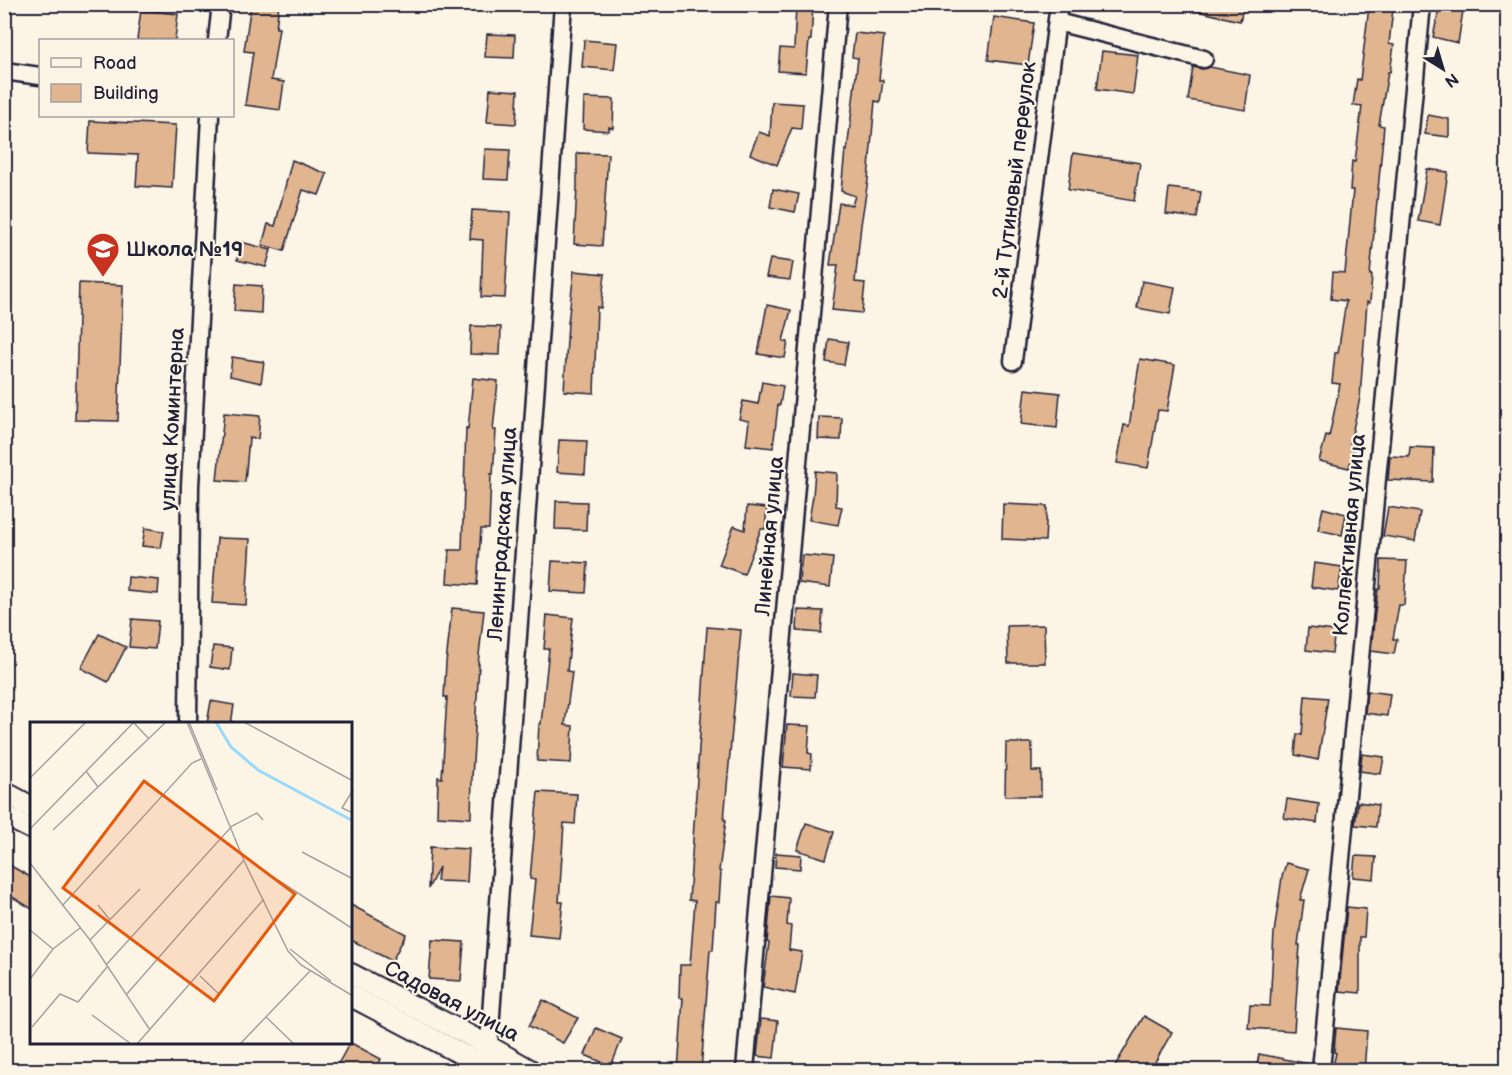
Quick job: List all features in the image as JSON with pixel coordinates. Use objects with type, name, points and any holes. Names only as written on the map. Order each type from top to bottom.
[{"type":"street","points":[[217,39],[221,4]]},
{"type":"street","name":"Ленинградская улица","points":[[489,1069],[488,1046],[563,4]]},
{"type":"street","name":"Линейная улица","points":[[745,1071],[838,4]]},
{"type":"street","name":"2-й Тутиновый переулок","points":[[1013,361],[1059,4]]},
{"type":"street","name":"Коллективная улица","points":[[1321,1071],[1422,4]]},
{"type":"street","points":[[1057,22],[1203,59]]},
{"type":"street","points":[[4,71],[39,76]]},
{"type":"street","name":"улица Коминтерна","points":[[188,722],[190,486],[210,117]]},
{"type":"street","points":[[4,792],[30,806]]},
{"type":"street","points":[[4,814],[30,828]]},
{"type":"street","name":"Садовая улица","points":[[352,975],[488,1046],[530,1071]]},
{"type":"street","name":"Садовая улица","points":[[352,997],[489,1069]]},
{"type":"building","points":[[251,4],[279,4],[276,28],[279,28],[271,80],[284,82],[280,110],[245,105],[253,52],[244,51]]},
{"type":"building","points":[[796,4],[813,5],[806,73],[778,71],[780,48],[794,49]]},
{"type":"building","points":[[1194,4],[1244,4],[1240,21],[1193,10]]},
{"type":"building","points":[[1440,4],[1464,4],[1458,43],[1433,37]]},
{"type":"building","points":[[1369,6],[1393,9],[1389,44],[1394,45],[1379,125],[1384,126],[1370,275],[1372,275],[1370,303],[1367,302],[1360,398],[1350,443],[1355,444],[1349,468],[1319,461],[1326,436],[1329,437],[1340,384],[1332,383],[1335,353],[1338,353],[1346,301],[1331,299],[1333,272],[1345,273],[1353,190],[1350,190],[1352,161],[1355,162],[1362,106],[1353,105],[1357,79],[1360,80]]},
{"type":"building","points":[[141,10],[178,14],[175,39],[137,39]]},
{"type":"building","points":[[994,17],[1034,23],[1028,65],[988,60]]},
{"type":"building","points":[[855,33],[884,36],[879,80],[883,80],[880,102],[875,101],[855,282],[865,283],[862,313],[832,310],[838,265],[830,265],[839,203],[852,205],[855,196],[841,191],[858,58],[852,57]]},
{"type":"building","points":[[487,34],[515,35],[514,58],[485,57]]},
{"type":"building","points":[[584,40],[617,43],[614,70],[582,67]]},
{"type":"building","points":[[1102,51],[1138,55],[1133,94],[1097,89]]},
{"type":"building","points":[[1193,67],[1202,69],[1210,67],[1250,75],[1245,110],[1188,100]]},
{"type":"building","points":[[490,89],[518,91],[516,124],[487,122]]},
{"type":"building","points":[[584,98],[614,99],[613,128],[609,127],[609,131],[583,129]]},
{"type":"building","points":[[772,102],[803,104],[801,129],[792,128],[777,165],[750,154],[759,132],[770,136]]},
{"type":"building","points":[[1428,115],[1449,119],[1449,137],[1425,134]]},
{"type":"building","points":[[90,121],[176,125],[172,188],[136,186],[138,155],[88,153]]},
{"type":"building","points":[[485,149],[510,150],[508,180],[483,179]]},
{"type":"building","points":[[577,153],[608,154],[602,246],[574,244]]},
{"type":"building","points":[[1073,153],[1140,163],[1134,201],[1068,190]]},
{"type":"building","points":[[292,160],[327,174],[319,195],[303,190],[284,251],[262,245],[268,224],[275,226]]},
{"type":"building","points":[[1427,169],[1448,172],[1440,225],[1418,221]]},
{"type":"building","points":[[1169,188],[1201,192],[1197,218],[1166,214]]},
{"type":"building","points":[[773,189],[799,194],[795,212],[770,207]]},
{"type":"building","points":[[472,210],[510,212],[505,298],[481,297],[483,240],[470,239]]},
{"type":"building","points":[[241,242],[271,250],[266,267],[237,260]]},
{"type":"building","points":[[770,259],[793,262],[790,280],[766,277]]},
{"type":"building","points":[[574,271],[605,274],[601,308],[597,307],[594,393],[564,391]]},
{"type":"building","points":[[1142,281],[1175,287],[1170,314],[1137,308]]},
{"type":"building","points":[[79,283],[123,285],[118,421],[75,420]]},
{"type":"building","points":[[236,284],[262,286],[261,313],[234,311]]},
{"type":"building","points":[[767,305],[791,310],[783,341],[788,342],[785,358],[758,354]]},
{"type":"building","points":[[471,326],[501,327],[500,355],[470,354]]},
{"type":"building","points":[[829,339],[848,342],[844,365],[826,362]]},
{"type":"building","points":[[232,357],[264,362],[261,383],[230,376]]},
{"type":"building","points":[[1140,359],[1175,365],[1167,411],[1158,410],[1148,468],[1117,463],[1124,425],[1129,426]]},
{"type":"building","points":[[473,378],[498,381],[493,430],[496,430],[493,475],[491,474],[489,529],[481,529],[477,585],[447,583],[449,550],[462,550],[466,428],[468,429]]},
{"type":"building","points":[[762,382],[783,386],[780,405],[778,405],[773,448],[746,445],[749,421],[739,419],[743,401],[758,404]]},
{"type":"building","points":[[1025,389],[1060,393],[1057,428],[1021,424]]},
{"type":"building","points":[[224,413],[260,416],[258,439],[249,438],[245,482],[217,480]]},
{"type":"building","points":[[819,417],[842,418],[841,440],[818,439]]},
{"type":"building","points":[[559,440],[587,441],[585,474],[557,472]]},
{"type":"building","points":[[1410,447],[1434,448],[1433,482],[1388,480],[1390,456],[1409,457]]},
{"type":"building","points":[[815,471],[837,473],[836,506],[842,507],[838,525],[809,520]]},
{"type":"building","points":[[556,501],[587,502],[586,530],[555,529]]},
{"type":"building","points":[[1003,504],[1047,506],[1045,541],[1002,539]]},
{"type":"building","points":[[747,506],[767,508],[765,529],[761,529],[744,574],[719,565],[734,526],[745,530]]},
{"type":"building","points":[[1388,507],[1420,512],[1415,541],[1383,536]]},
{"type":"building","points":[[1323,508],[1346,514],[1342,535],[1318,530]]},
{"type":"building","points":[[145,528],[164,531],[161,548],[142,546]]},
{"type":"building","points":[[217,538],[250,539],[246,605],[212,603]]},
{"type":"building","points":[[802,555],[833,558],[830,587],[799,583]]},
{"type":"building","points":[[1381,560],[1407,561],[1404,605],[1399,605],[1393,639],[1397,639],[1394,654],[1371,651],[1378,589],[1380,589]]},
{"type":"building","points":[[552,561],[588,563],[586,593],[550,591]]},
{"type":"building","points":[[1314,563],[1342,567],[1338,591],[1311,587]]},
{"type":"building","points":[[128,577],[159,580],[158,594],[127,591]]},
{"type":"building","points":[[452,608],[484,611],[478,664],[471,818],[437,816],[438,777],[442,778],[447,697],[444,697],[446,663]]},
{"type":"building","points":[[798,610],[823,611],[821,633],[797,631]]},
{"type":"building","points":[[547,615],[573,618],[567,671],[572,672],[565,725],[573,726],[571,763],[537,761],[539,724],[541,724],[549,649],[544,649]]},
{"type":"building","points":[[132,619],[158,621],[155,649],[129,647]]},
{"type":"building","points":[[1044,625],[1045,663],[1008,663],[1007,626]]},
{"type":"building","points":[[707,627],[741,630],[724,820],[726,820],[719,871],[721,872],[719,902],[716,902],[713,950],[710,950],[701,1071],[678,1071],[683,998],[679,998],[680,965],[690,965],[695,901],[689,900]]},
{"type":"building","points":[[1308,628],[1335,631],[1332,653],[1306,650]]},
{"type":"building","points":[[99,634],[126,647],[108,682],[81,668]]},
{"type":"building","points":[[213,646],[232,648],[230,670],[210,667]]},
{"type":"building","points":[[793,673],[817,675],[815,697],[791,696]]},
{"type":"building","points":[[1367,691],[1390,694],[1387,716],[1365,713]]},
{"type":"building","points":[[1305,696],[1328,698],[1318,760],[1295,755],[1297,734],[1302,735]]},
{"type":"building","points":[[211,701],[234,705],[231,722],[207,722]]},
{"type":"building","points":[[787,725],[810,726],[808,753],[812,754],[811,769],[783,767]]},
{"type":"building","points":[[1006,743],[1032,743],[1032,771],[1041,771],[1041,796],[1005,796]]},
{"type":"building","points":[[1362,754],[1384,757],[1381,774],[1360,771]]},
{"type":"building","points":[[538,792],[577,794],[575,824],[564,823],[559,902],[563,902],[559,938],[529,935],[535,880],[530,879]]},
{"type":"building","points":[[1287,799],[1319,804],[1317,823],[1284,818]]},
{"type":"building","points":[[1358,802],[1378,805],[1376,827],[1355,825]]},
{"type":"building","points":[[806,823],[834,832],[826,859],[797,850]]},
{"type":"building","points":[[430,847],[469,849],[467,882],[437,881],[439,867],[428,889]]},
{"type":"building","points":[[776,853],[801,855],[800,869],[775,867]]},
{"type":"building","points":[[1355,856],[1376,857],[1374,879],[1353,877]]},
{"type":"building","points":[[4,862],[30,877],[30,908],[4,892]]},
{"type":"building","points":[[1286,863],[1309,869],[1300,900],[1304,900],[1298,945],[1300,945],[1294,1031],[1248,1028],[1250,1005],[1270,1006],[1274,933]]},
{"type":"building","points":[[771,896],[789,898],[787,925],[791,926],[789,950],[802,952],[795,994],[763,987],[769,943],[767,942]]},
{"type":"building","points":[[352,906],[406,934],[392,961],[352,941]]},
{"type":"building","points":[[1347,907],[1366,909],[1364,937],[1360,937],[1360,993],[1339,991]]},
{"type":"building","points":[[432,940],[464,942],[461,981],[429,979]]},
{"type":"building","points":[[543,1000],[578,1018],[563,1043],[529,1026]]},
{"type":"building","points":[[1144,1016],[1172,1032],[1150,1071],[1112,1071]]},
{"type":"building","points":[[761,1019],[778,1021],[774,1058],[757,1056]]},
{"type":"building","points":[[596,1028],[622,1039],[611,1066],[585,1055]]},
{"type":"building","points":[[1336,1028],[1367,1031],[1364,1071],[1332,1071],[1336,1053],[1334,1052]]},
{"type":"building","points":[[352,1044],[381,1059],[375,1071],[346,1071],[337,1066],[348,1045]]},
{"type":"building","points":[[1259,1054],[1310,1064],[1309,1071],[1256,1071]]},
{"type":"place","name":"Школа №19","points":[[103,278]]}]
